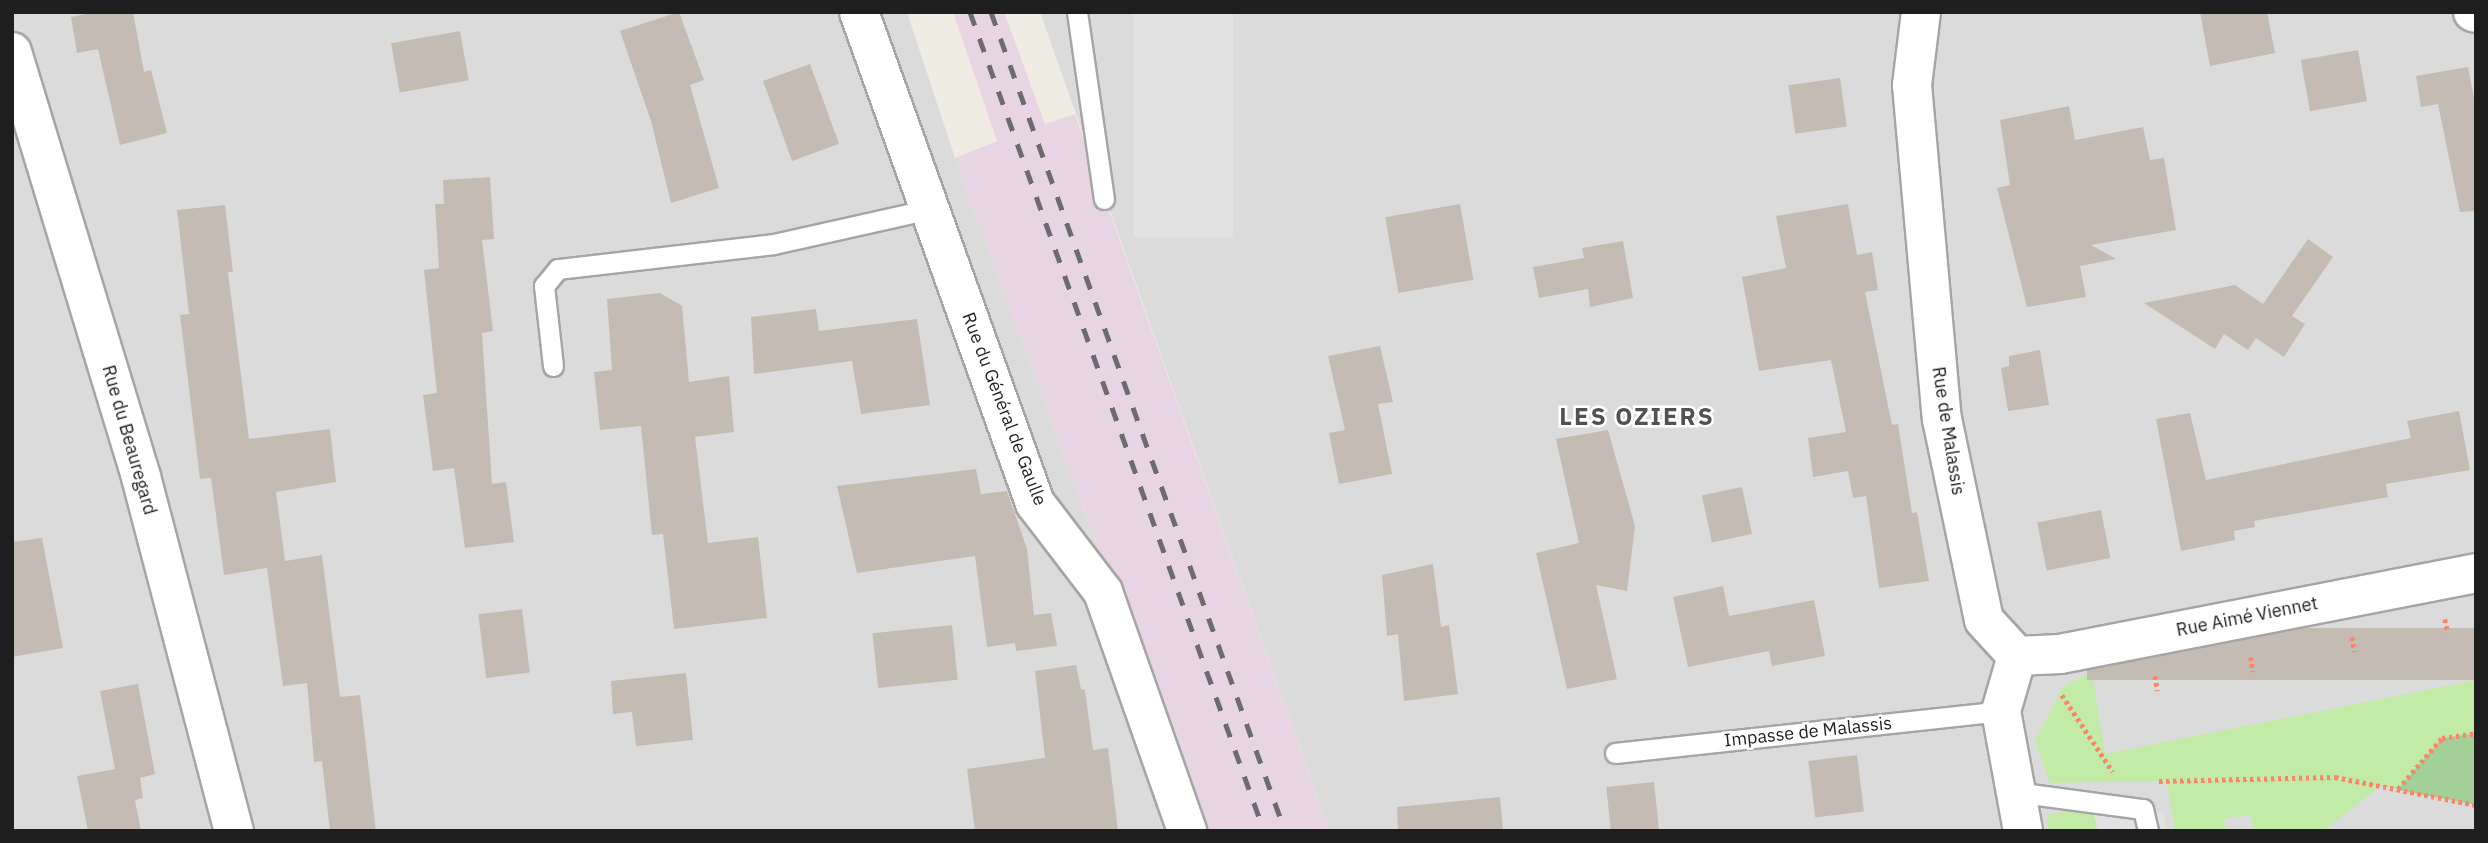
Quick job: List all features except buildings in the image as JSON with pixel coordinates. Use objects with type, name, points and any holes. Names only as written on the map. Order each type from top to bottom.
[{"type":"street","name":"Rue du Général de Gaulle","points":[[859,12],[1035,502],[1103,592],[1187,831]]},
{"type":"street","name":"Rue de Malassis","points":[[1921,12],[1912,85],[1942,419],[1984,620],[2018,656]]},
{"type":"street","name":"Rue du Beauregard","points":[[14,62],[141,477],[234,831]]},
{"type":"street","name":"Rue Aimé Viennet","points":[[2018,656],[2060,654],[2476,573]]},
{"type":"street","points":[[2018,656],[2001,711],[2023,831]]},
{"type":"lane","points":[[1077,12],[1104,199]]},
{"type":"lane","points":[[553,366],[544,286],[558,269],[774,244],[931,209]]},
{"type":"lane","name":"Impasse de Malassis","points":[[1615,752],[2001,711]]},
{"type":"lane","points":[[2015,792],[2143,809],[2148,831]]},
{"type":"path","points":[[2059,691],[2119,782]]},
{"type":"path","points":[[2397,790],[2442,738],[2476,733]]},
{"type":"path","points":[[2154,781],[2335,777],[2476,805]]},
{"type":"shaded area","points":[[12,12],[907,12],[955,158],[1202,831],[12,831]]},
{"type":"shaded area","points":[[953,12],[1004,12],[1045,124],[1075,114],[1329,831],[1202,831],[955,158],[997,141]]},
{"type":"shaded area","points":[[1040,12],[2476,12],[2476,831],[1329,831]]},
{"type":"shaded area","points":[[1134,12],[1233,12],[1233,237],[1134,237]]},
{"type":"shaded area","points":[[2093,811],[2163,813],[2167,831],[2098,831]]},
{"type":"green space","points":[[2092,672],[2105,754],[2476,680],[2476,733],[2442,738],[2397,790],[2381,786],[2323,831],[2254,831],[2250,815],[2224,819],[2226,831],[2175,831],[2167,781],[2050,783],[2035,740],[2063,687]]},
{"type":"green space","points":[[2476,733],[2476,805],[2397,790],[2442,738]]},
{"type":"green space","points":[[2062,808],[2093,811],[2098,831],[2049,831],[2046,815],[2063,812]]},
{"type":"railway","points":[[970,12],[1264,831]]},
{"type":"railway","points":[[991,12],[1285,831]]},
{"type":"district","name":"LES OZIERS","points":[[1637,417]]}]
